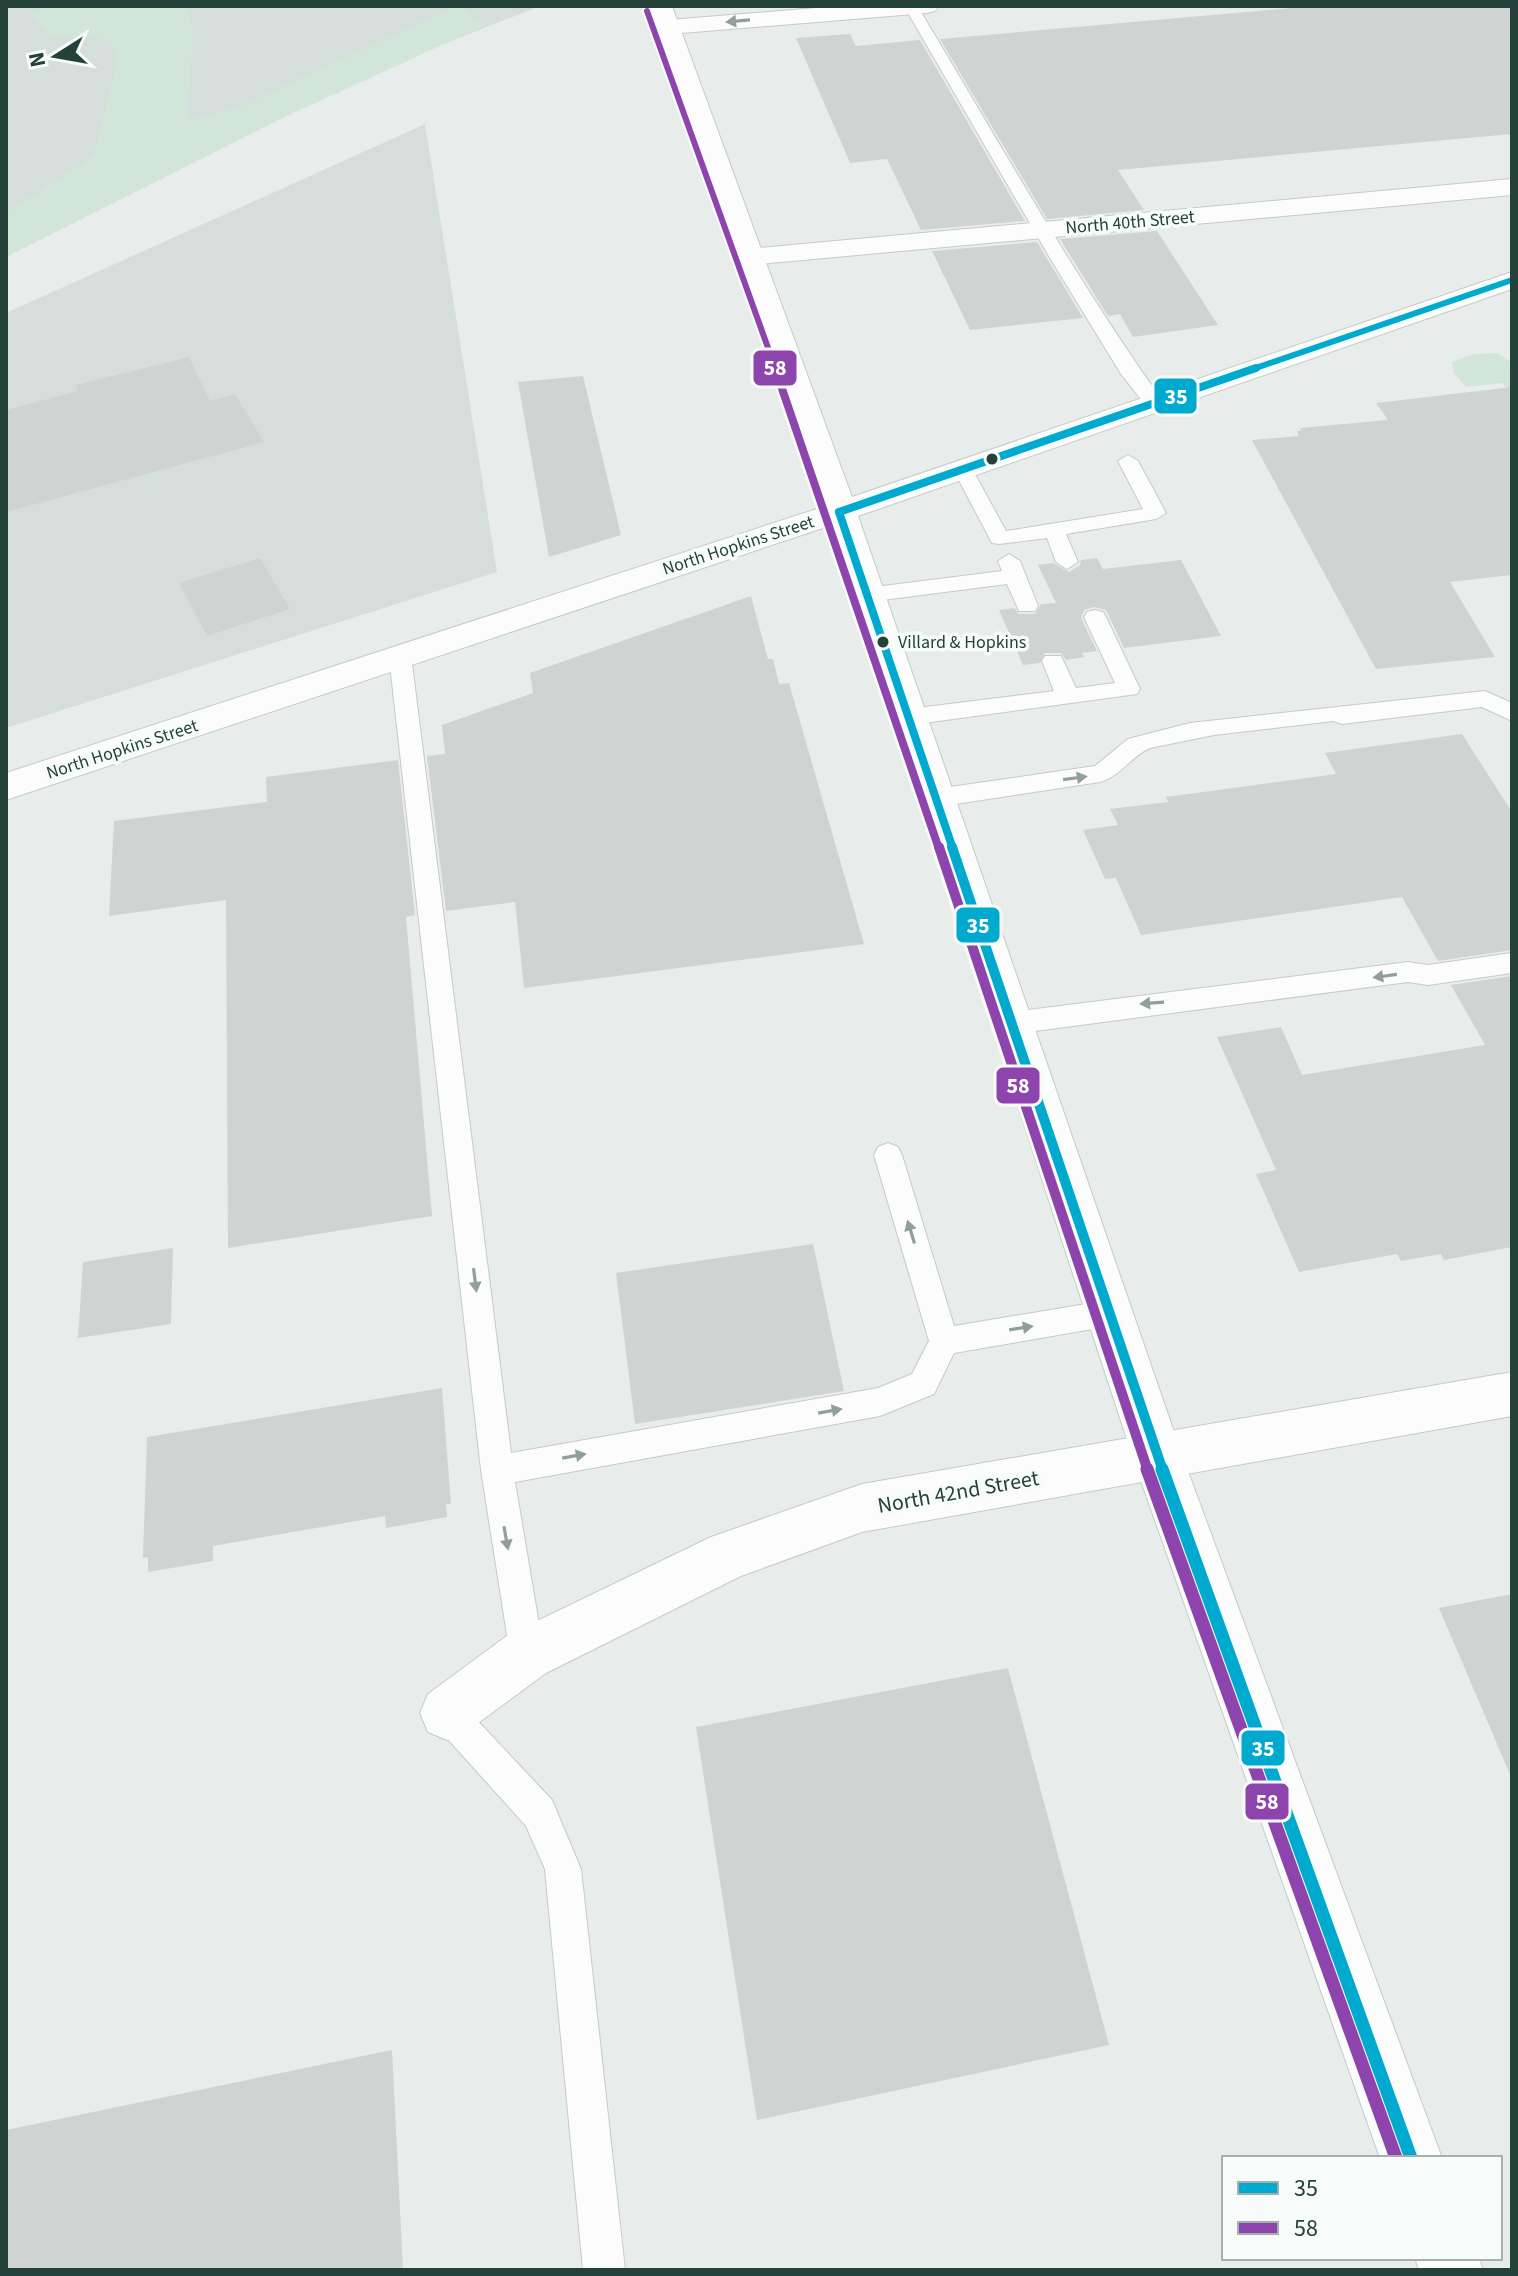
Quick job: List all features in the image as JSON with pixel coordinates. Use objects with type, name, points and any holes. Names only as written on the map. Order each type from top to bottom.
[{"type":"street","points":[[919,7],[664,17],[839,512],[1158,1458],[1410,2156]]},
{"type":"street","name":"North 40th Street","points":[[748,257],[1512,187]]},
{"type":"street","name":"North Hopkins Street","points":[[6,787],[839,512],[1512,280]]},
{"type":"street","name":"North 42nd Street","points":[[447,1713],[527,1654],[729,1555],[862,1508],[1512,1394]]},
{"type":"lane","points":[[919,7],[1045,230],[1131,374],[1154,403]]},
{"type":"lane","points":[[999,538],[1156,513],[1128,461]]},
{"type":"lane","points":[[963,469],[999,538],[1027,606]]},
{"type":"lane","points":[[1054,530],[1067,562]]},
{"type":"lane","points":[[867,595],[1015,576]]},
{"type":"lane","points":[[909,717],[1129,689],[1095,617]]},
{"type":"lane","points":[[400,656],[497,1470],[527,1654]]},
{"type":"lane","points":[[1053,661],[1068,697]]},
{"type":"lane","points":[[936,798],[1109,771],[1127,749],[1141,742],[1203,730],[1335,713],[1342,716],[1485,699],[1512,713]]},
{"type":"lane","points":[[1012,1023],[1408,972],[1428,975],[1512,963]]},
{"type":"lane","points":[[497,1470],[880,1402],[923,1384],[944,1341],[888,1155]]},
{"type":"lane","points":[[944,1341],[1110,1313]]},
{"type":"lane","points":[[447,1713],[539,1813],[563,1869],[604,2270]]},
{"type":"shaded area","points":[[6,6],[540,6],[6,227]]},
{"type":"shaded area","points":[[425,124],[497,572],[6,728],[6,313]]},
{"type":"green space","points":[[54,6],[187,6],[193,32],[187,119],[235,109],[455,6],[460,6],[486,25],[289,115],[6,257],[6,213],[93,156],[117,66],[110,40],[48,36],[29,12]]},
{"type":"green space","points":[[1496,353],[1512,362],[1512,387],[1507,388],[1502,383],[1466,387],[1454,373],[1452,362],[1474,354]]},
{"type":"building","points":[[1315,6],[1512,6],[1512,134],[1118,170],[1144,210],[1047,219],[940,39]]},
{"type":"building","points":[[850,34],[856,46],[920,40],[1025,221],[921,230],[887,159],[850,163],[796,38]]},
{"type":"building","points":[[1157,231],[1218,325],[1133,337],[1120,314],[1108,316],[1060,239]]},
{"type":"building","points":[[1037,242],[1083,318],[970,330],[932,251]]},
{"type":"building","points":[[189,357],[210,401],[235,394],[264,442],[6,512],[6,410],[78,391],[76,385]]},
{"type":"building","points":[[583,376],[621,535],[549,557],[518,382]]},
{"type":"building","points":[[1512,387],[1512,575],[1450,582],[1495,657],[1376,669],[1252,440],[1299,436],[1297,431],[1301,431],[1300,428],[1388,420],[1376,403]]},
{"type":"building","points":[[260,558],[290,609],[207,636],[179,583]]},
{"type":"building","points":[[1097,558],[1103,569],[1181,560],[1221,636],[1124,648],[1106,610],[1094,607],[1084,610],[1081,618],[1097,651],[1066,660],[1061,653],[1045,653],[1040,663],[1023,665],[999,610],[1014,608],[1019,614],[1035,614],[1041,604],[1056,603],[1038,565],[1053,563],[1069,572],[1080,565],[1081,560]]},
{"type":"building","points":[[751,596],[768,659],[773,659],[779,684],[789,683],[864,944],[524,988],[515,902],[446,911],[427,756],[445,754],[442,725],[533,693],[530,673]]},
{"type":"building","points":[[1462,734],[1512,812],[1512,950],[1438,961],[1402,897],[1141,935],[1116,878],[1105,879],[1083,830],[1118,825],[1110,809],[1168,802],[1166,797],[1336,774],[1325,753]]},
{"type":"building","points":[[398,760],[415,915],[406,917],[432,1216],[228,1248],[226,900],[109,916],[114,821],[267,802],[266,777]]},
{"type":"building","points":[[1512,976],[1512,1247],[1444,1260],[1441,1254],[1401,1261],[1397,1254],[1299,1272],[1256,1174],[1276,1170],[1217,1037],[1281,1027],[1302,1075],[1485,1045],[1451,985]]},
{"type":"building","points":[[813,1244],[844,1391],[635,1424],[616,1273]]},
{"type":"building","points":[[173,1248],[171,1324],[78,1338],[83,1262]]},
{"type":"building","points":[[442,1388],[451,1504],[446,1504],[447,1517],[386,1528],[385,1516],[213,1546],[213,1561],[148,1572],[148,1557],[143,1558],[147,1437]]},
{"type":"building","points":[[1512,1594],[1512,1779],[1439,1608]]},
{"type":"building","points":[[1008,1668],[1109,2045],[757,2120],[696,1727]]},
{"type":"building","points":[[392,2050],[403,2270],[6,2270],[6,2130]]},
{"type":"transit line","name":"58","points":[[647,11],[815,479],[1145,1463],[1395,2156]]},
{"type":"transit line","name":"35","points":[[839,512],[1512,280]]},
{"type":"transit line","name":"35","points":[[839,512],[1158,1458],[1410,2156]]},
{"type":"place","name":"Villard & Hopkins","points":[[883,642]]}]
